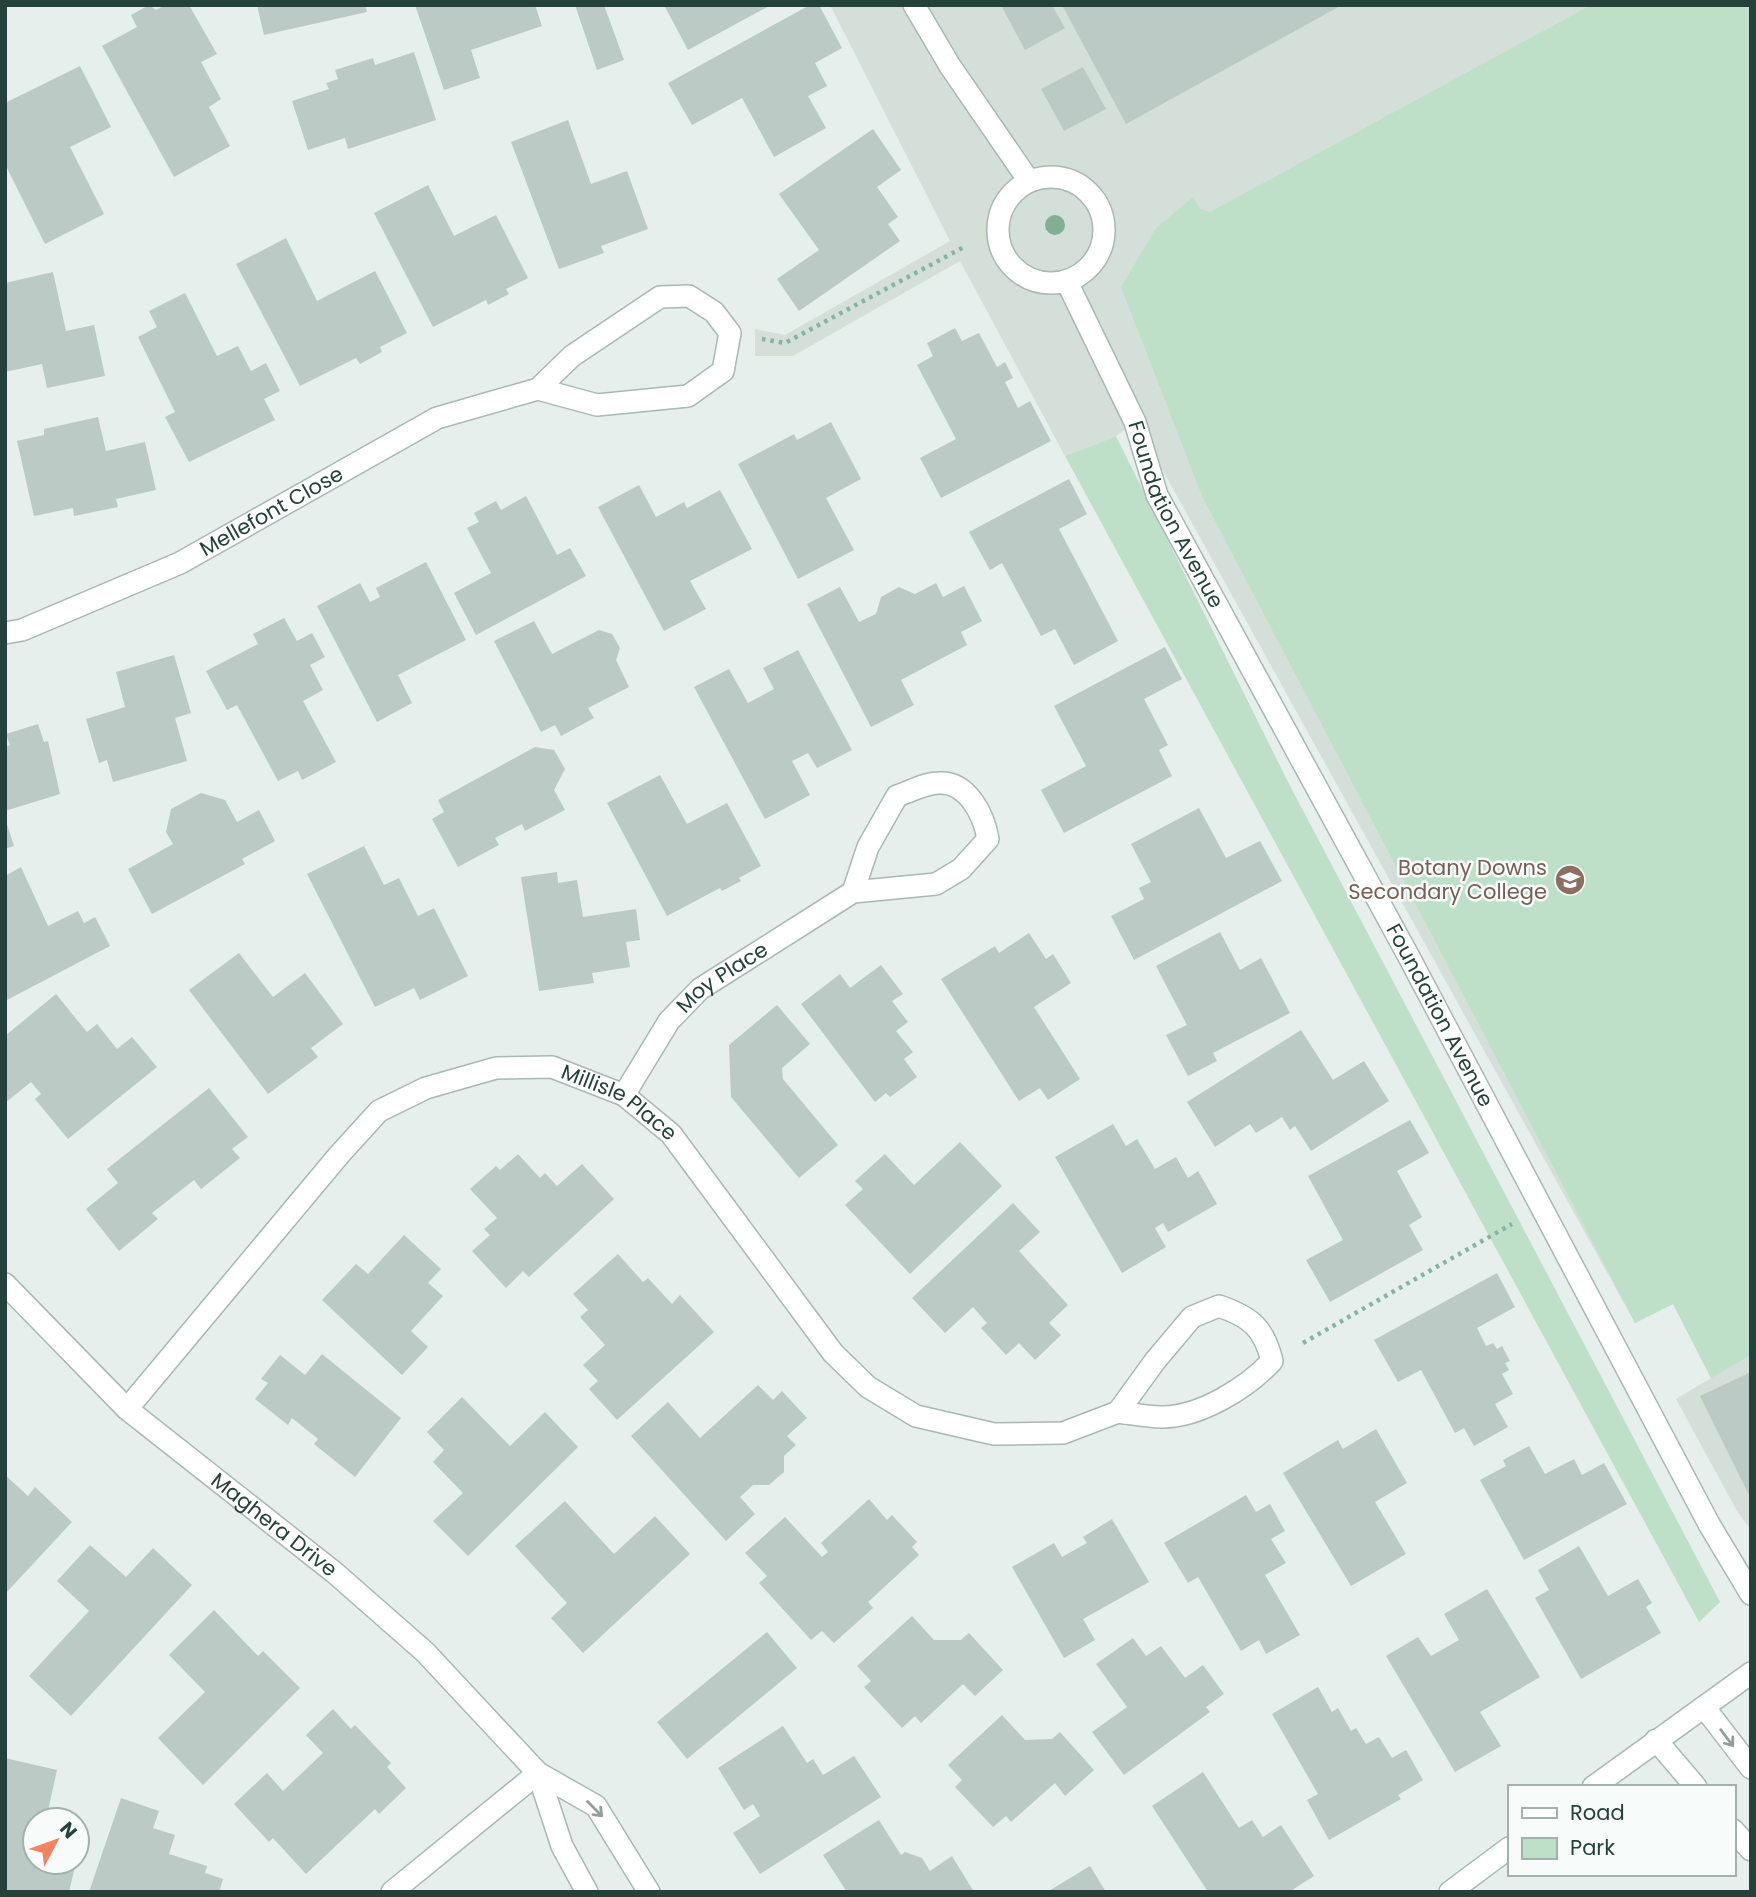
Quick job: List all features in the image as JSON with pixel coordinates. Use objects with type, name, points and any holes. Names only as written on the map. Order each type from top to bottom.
[{"type":"street","points":[[914,5],[957,76],[1029,181]]},
{"type":"street","points":[[1046,177],[1070,181],[1091,195],[1100,210],[1105,227],[1103,244],[1095,261],[1083,273],[1068,282],[1044,284],[1022,275],[1005,257],[998,234],[999,218],[1016,190],[1029,181],[1046,177]]},
{"type":"street","name":"Foundation Avenue","points":[[1068,282],[1135,422],[1157,495],[1409,957],[1709,1524],[1751,1594]]},
{"type":"street","name":"Mellefont Close","points":[[5,633],[22,630],[180,563],[437,418],[538,389],[572,356],[660,297],[689,296],[714,313],[730,333]]},
{"type":"street","points":[[538,389],[597,405],[688,396],[723,371],[730,333]]},
{"type":"street","name":"Moy Place","points":[[624,1095],[669,1021],[700,989],[853,891],[936,884],[961,869],[988,839],[984,819],[966,792],[940,782],[897,796],[868,847],[853,891]]},
{"type":"street","name":"Millisle Place","points":[[127,1409],[339,1155],[379,1111],[426,1088],[496,1068],[552,1067],[624,1095],[671,1134],[834,1353],[868,1387],[916,1416],[994,1434],[1063,1433],[1118,1412],[1164,1418],[1217,1403],[1253,1382],[1272,1361]]},
{"type":"street","name":"Maghera Drive","points":[[5,1284],[127,1409],[335,1573],[425,1652],[538,1773],[596,1807],[649,1892]]},
{"type":"street","points":[[1118,1412],[1154,1361],[1192,1317],[1219,1306],[1245,1315],[1267,1340],[1272,1361]]},
{"type":"street","points":[[1596,1785],[1751,1672]]},
{"type":"street","points":[[1704,1707],[1751,1768]]},
{"type":"street","points":[[1656,1740],[1694,1785]]},
{"type":"street","points":[[391,1892],[538,1773]]},
{"type":"street","name":"Maghera Drive","points":[[538,1773],[562,1846],[587,1892]]},
{"type":"street","points":[[1735,1832],[1751,1850]]},
{"type":"street","points":[[1450,1892],[1508,1849]]},
{"type":"path","points":[[730,333],[785,343],[964,247]]},
{"type":"path","points":[[1272,1361],[1540,1208]]},
{"type":"shaded area","name":"Botany Downs Secondary College","points":[[830,5],[1751,5],[1751,1530],[1737,1511],[1676,1399],[1711,1378],[1673,1304],[1635,1323],[1136,422],[1116,436],[1065,456],[960,261],[793,356],[755,356],[755,329],[785,335],[950,241]]},
{"type":"green space","name":"Botany Downs Secondary College","points":[[1591,5],[1751,5],[1751,1355],[1711,1378],[1673,1304],[1635,1323],[1202,496],[1121,287],[1156,228],[1193,197],[1200,209],[1210,212]]},
{"type":"green space","points":[[1116,436],[1287,780],[1720,1602],[1699,1622],[1065,456]]},
{"type":"building","points":[[149,5],[156,10],[165,5],[189,5],[217,54],[201,62],[221,99],[209,107],[230,146],[174,177],[102,46],[137,27],[131,15]]},
{"type":"building","points":[[257,5],[365,5],[367,12],[264,35]]},
{"type":"building","points":[[415,5],[535,5],[542,26],[471,50],[480,78],[444,90]]},
{"type":"building","points":[[575,5],[604,5],[624,60],[597,70]]},
{"type":"building","points":[[664,5],[771,5],[688,50]]},
{"type":"building","points":[[810,5],[819,5],[842,48],[815,63],[827,86],[808,96],[826,128],[774,157],[742,98],[692,125],[668,83]]},
{"type":"building","points":[[1001,5],[1052,5],[1065,28],[1025,50]]},
{"type":"building","points":[[1062,5],[1342,5],[1126,124]]},
{"type":"building","points":[[414,52],[436,120],[348,149],[345,138],[308,150],[292,101],[329,89],[326,83],[338,79],[335,70],[373,58],[375,65]]},
{"type":"building","points":[[80,66],[111,127],[70,147],[104,214],[45,244],[5,164],[5,103]]},
{"type":"building","points":[[1083,67],[1106,109],[1064,131],[1041,89]]},
{"type":"building","points":[[568,120],[591,184],[627,171],[648,229],[601,246],[604,253],[559,269],[511,142]]},
{"type":"building","points":[[873,129],[901,170],[877,187],[898,217],[888,224],[900,241],[799,311],[777,279],[819,250],[779,194]]},
{"type":"building","points":[[428,185],[454,236],[496,215],[528,278],[506,289],[509,294],[488,305],[486,300],[433,327],[374,213]]},
{"type":"building","points":[[286,238],[317,301],[375,271],[407,333],[380,347],[382,352],[360,364],[356,358],[300,386],[236,264]]},
{"type":"building","points":[[53,272],[66,331],[94,325],[105,376],[47,388],[42,364],[5,372],[5,283]]},
{"type":"building","points":[[185,293],[217,356],[238,346],[251,371],[266,363],[280,391],[264,399],[275,420],[189,462],[165,417],[175,412],[138,337],[157,327],[149,311]]},
{"type":"building","points":[[955,328],[962,341],[979,333],[997,367],[1005,362],[1013,378],[1005,382],[1018,408],[1030,401],[1051,441],[941,498],[920,458],[956,439],[917,365],[933,356],[927,343]]},
{"type":"building","points":[[98,417],[106,451],[145,442],[156,490],[116,499],[118,507],[74,516],[73,508],[34,516],[17,441],[44,435],[44,429]]},
{"type":"building","points":[[831,422],[861,479],[826,498],[854,550],[798,579],[738,464],[794,434],[797,440]]},
{"type":"building","points":[[1069,479],[1087,514],[1059,529],[1118,641],[1074,665],[1055,629],[1041,636],[1002,563],[990,570],[969,532]]},
{"type":"building","points":[[639,485],[656,517],[684,502],[687,508],[720,490],[752,549],[690,581],[706,609],[664,631],[598,507]]},
{"type":"building","points":[[526,496],[557,555],[570,548],[586,576],[476,635],[454,593],[491,573],[467,528],[479,522],[474,513],[496,501],[501,510]]},
{"type":"building","points":[[426,562],[466,640],[398,675],[412,703],[377,722],[317,606],[360,583],[370,602],[380,597],[376,588]]},
{"type":"building","points":[[936,583],[943,597],[964,586],[982,621],[961,632],[967,645],[901,680],[914,705],[871,727],[807,604],[840,587],[859,622],[876,614],[881,597],[899,587],[915,594]]},
{"type":"building","points":[[284,618],[297,641],[312,633],[325,657],[310,665],[323,690],[303,701],[336,762],[302,780],[298,771],[278,781],[237,705],[227,710],[206,671],[258,644],[253,634]]},
{"type":"building","points":[[534,621],[552,654],[599,630],[612,634],[620,648],[616,660],[629,687],[588,708],[594,718],[561,736],[555,725],[541,732],[494,641]]},
{"type":"building","points":[[1165,647],[1182,679],[1144,699],[1168,745],[1159,750],[1172,776],[1064,833],[1041,790],[1086,766],[1054,706]]},
{"type":"building","points":[[798,650],[852,750],[817,768],[808,753],[792,761],[810,795],[765,819],[694,687],[729,669],[748,703],[774,689],[763,668]]},
{"type":"building","points":[[174,655],[191,713],[175,718],[187,761],[113,782],[107,760],[99,763],[86,719],[125,707],[116,672]]},
{"type":"building","points":[[38,724],[44,742],[48,741],[60,794],[5,811],[5,747],[10,745],[6,734]]},
{"type":"building","points":[[535,747],[554,750],[565,769],[554,790],[565,810],[525,831],[522,824],[495,838],[499,845],[458,867],[432,819],[444,812],[438,800]]},
{"type":"building","points":[[660,775],[687,824],[727,803],[761,866],[739,878],[741,881],[722,891],[720,888],[667,916],[607,803]]},
{"type":"building","points":[[201,793],[225,800],[237,822],[259,810],[275,841],[242,859],[245,864],[152,914],[128,869],[173,844],[166,832],[171,809]]},
{"type":"building","points":[[1199,808],[1226,858],[1260,841],[1282,881],[1134,960],[1111,916],[1144,899],[1139,888],[1151,882],[1131,844]]},
{"type":"building","points":[[5,818],[14,846],[5,849]]},
{"type":"building","points":[[364,846],[384,885],[399,878],[418,916],[434,908],[468,976],[420,1000],[414,988],[375,1007],[307,874]]},
{"type":"building","points":[[21,867],[48,926],[78,911],[84,923],[95,917],[110,946],[5,1001],[5,876]]},
{"type":"building","points":[[557,872],[558,883],[577,880],[583,917],[636,909],[640,940],[626,942],[630,967],[592,973],[594,983],[539,991],[521,877]]},
{"type":"building","points":[[1220,932],[1240,970],[1261,958],[1290,1013],[1213,1053],[1217,1061],[1188,1076],[1166,1035],[1187,1025],[1156,966]]},
{"type":"building","points":[[1029,933],[1046,959],[1053,954],[1071,983],[1034,1007],[1080,1079],[1048,1100],[1040,1088],[1019,1101],[941,979],[995,946],[999,953]]},
{"type":"building","points":[[239,953],[273,997],[305,973],[343,1024],[311,1048],[318,1057],[268,1094],[189,990]]},
{"type":"building","points":[[881,965],[903,994],[892,1001],[908,1022],[896,1031],[913,1052],[904,1059],[917,1077],[890,1097],[886,1093],[875,1102],[801,1004],[840,974],[850,988]]},
{"type":"building","points":[[56,994],[87,1032],[97,1024],[117,1049],[132,1037],[157,1067],[68,1139],[35,1099],[41,1094],[31,1082],[5,1103],[5,1036]]},
{"type":"building","points":[[777,1005],[810,1044],[782,1068],[783,1079],[838,1145],[799,1178],[731,1097],[729,1045]]},
{"type":"building","points":[[1301,1030],[1333,1080],[1364,1061],[1389,1101],[1311,1151],[1295,1126],[1290,1130],[1282,1117],[1256,1133],[1250,1124],[1215,1147],[1187,1102]]},
{"type":"building","points":[[209,1088],[248,1137],[232,1149],[240,1158],[201,1189],[194,1180],[152,1213],[158,1219],[119,1251],[86,1209],[118,1183],[107,1169]]},
{"type":"building","points":[[1410,1120],[1429,1153],[1397,1171],[1422,1217],[1409,1225],[1423,1250],[1330,1302],[1306,1260],[1343,1240],[1308,1176]]},
{"type":"building","points":[[1113,1124],[1126,1146],[1137,1139],[1155,1169],[1176,1157],[1188,1178],[1198,1171],[1217,1204],[1168,1232],[1163,1223],[1155,1228],[1166,1247],[1122,1273],[1055,1157]]},
{"type":"building","points":[[960,1142],[1002,1186],[910,1274],[845,1205],[863,1189],[855,1181],[885,1154],[914,1185]]},
{"type":"building","points":[[518,1154],[540,1178],[545,1173],[557,1186],[582,1164],[614,1199],[529,1277],[523,1271],[506,1288],[472,1251],[490,1235],[484,1229],[497,1218],[470,1189],[496,1166],[500,1170]]},
{"type":"building","points":[[1013,1203],[1040,1232],[1019,1251],[1068,1305],[1049,1323],[1061,1335],[1035,1360],[1019,1343],[1006,1355],[981,1328],[987,1323],[973,1307],[945,1333],[912,1298]]},
{"type":"building","points":[[404,1235],[441,1269],[428,1283],[443,1296],[411,1331],[428,1347],[402,1375],[322,1300],[356,1264],[368,1274]]},
{"type":"building","points":[[618,1254],[643,1282],[648,1278],[672,1304],[680,1295],[714,1332],[617,1420],[589,1389],[598,1381],[583,1365],[605,1345],[580,1317],[588,1310],[573,1294]]},
{"type":"building","points":[[1497,1273],[1515,1307],[1477,1328],[1486,1346],[1493,1343],[1497,1349],[1502,1346],[1510,1361],[1505,1363],[1509,1370],[1502,1374],[1513,1394],[1495,1404],[1508,1427],[1474,1446],[1464,1428],[1455,1433],[1421,1370],[1398,1382],[1374,1340]]},
{"type":"building","points":[[322,1354],[401,1418],[355,1477],[314,1444],[318,1439],[292,1418],[288,1425],[255,1399],[268,1383],[261,1379],[280,1355],[305,1375]]},
{"type":"building","points":[[1751,1372],[1751,1499],[1700,1396]]},
{"type":"building","points":[[758,1385],[773,1400],[782,1391],[807,1418],[787,1436],[796,1445],[784,1456],[784,1472],[769,1485],[753,1485],[740,1497],[755,1514],[726,1541],[631,1436],[668,1402],[700,1438]]},
{"type":"building","points":[[462,1397],[510,1446],[545,1412],[578,1447],[468,1556],[433,1521],[463,1493],[433,1462],[444,1450],[427,1432]]},
{"type":"building","points":[[1376,1429],[1407,1483],[1375,1502],[1406,1554],[1351,1586],[1283,1473],[1338,1440],[1343,1449]]},
{"type":"building","points":[[1529,1446],[1545,1474],[1574,1459],[1582,1475],[1604,1463],[1627,1504],[1524,1560],[1480,1480],[1506,1466],[1503,1460]]},
{"type":"building","points":[[5,1475],[28,1496],[35,1487],[72,1522],[5,1594]]},
{"type":"building","points":[[1246,1495],[1256,1512],[1270,1504],[1285,1531],[1271,1539],[1286,1563],[1265,1575],[1300,1635],[1266,1654],[1259,1640],[1241,1651],[1198,1577],[1188,1583],[1164,1543]]},
{"type":"building","points":[[869,1499],[887,1520],[892,1515],[917,1542],[912,1547],[919,1555],[868,1602],[873,1608],[834,1643],[822,1631],[811,1640],[759,1583],[767,1576],[745,1553],[785,1517],[822,1557],[828,1552],[821,1543]]},
{"type":"building","points":[[565,1501],[614,1554],[655,1516],[690,1554],[583,1653],[551,1618],[567,1603],[515,1546]]},
{"type":"building","points":[[1112,1519],[1149,1582],[1083,1619],[1095,1640],[1064,1658],[1012,1567],[1054,1543],[1062,1557],[1087,1543],[1083,1537]]},
{"type":"building","points":[[90,1545],[126,1577],[153,1548],[192,1585],[71,1716],[29,1676],[89,1611],[57,1581]]},
{"type":"building","points":[[1579,1546],[1608,1596],[1638,1579],[1652,1603],[1646,1607],[1661,1633],[1581,1679],[1535,1598],[1549,1590],[1538,1570]]},
{"type":"building","points":[[1487,1589],[1540,1677],[1480,1712],[1501,1746],[1455,1772],[1386,1656],[1418,1637],[1431,1656],[1459,1640],[1444,1614]]},
{"type":"building","points":[[214,1610],[258,1656],[263,1651],[300,1688],[203,1785],[158,1738],[205,1692],[169,1655]]},
{"type":"building","points":[[912,1616],[934,1640],[961,1640],[969,1633],[1003,1670],[975,1696],[963,1684],[921,1723],[915,1716],[902,1728],[864,1687],[871,1681],[857,1666]]},
{"type":"building","points":[[767,1632],[797,1668],[687,1759],[657,1722]]},
{"type":"building","points":[[1133,1638],[1146,1656],[1161,1646],[1185,1678],[1203,1665],[1224,1694],[1206,1707],[1210,1712],[1124,1775],[1092,1732],[1127,1707],[1096,1664]]},
{"type":"building","points":[[1318,1687],[1332,1712],[1338,1708],[1351,1731],[1356,1728],[1366,1744],[1379,1737],[1392,1758],[1406,1750],[1423,1780],[1398,1795],[1401,1799],[1329,1840],[1307,1800],[1318,1794],[1272,1714]]},
{"type":"building","points":[[333,1709],[351,1729],[355,1725],[391,1763],[387,1767],[406,1788],[379,1814],[375,1809],[306,1874],[273,1838],[269,1842],[234,1804],[267,1773],[283,1791],[323,1753],[306,1735]]},
{"type":"building","points":[[1002,1715],[1025,1740],[1052,1739],[1060,1732],[1094,1770],[1065,1796],[1055,1783],[1011,1822],[1006,1816],[993,1827],[955,1787],[962,1780],[948,1765]]},
{"type":"building","points":[[783,1726],[807,1763],[813,1759],[823,1775],[854,1756],[881,1797],[760,1874],[733,1833],[760,1816],[753,1804],[744,1810],[718,1768]]},
{"type":"building","points":[[5,1758],[57,1770],[49,1806],[21,1806],[21,1876],[73,1876],[69,1892],[5,1890]]},
{"type":"building","points":[[1203,1772],[1239,1828],[1252,1820],[1263,1837],[1281,1825],[1314,1876],[1289,1892],[1208,1892],[1152,1806]]},
{"type":"building","points":[[121,1798],[159,1811],[153,1828],[175,1835],[169,1854],[207,1866],[205,1873],[223,1879],[219,1892],[89,1892]]},
{"type":"building","points":[[879,1820],[901,1855],[905,1852],[922,1858],[930,1871],[952,1856],[974,1892],[847,1892],[823,1855]]},
{"type":"building","points":[[1090,1866],[1106,1892],[1047,1892]]},
{"type":"place","name":"Botany Downs Secondary College","points":[[1570,880]]}]
